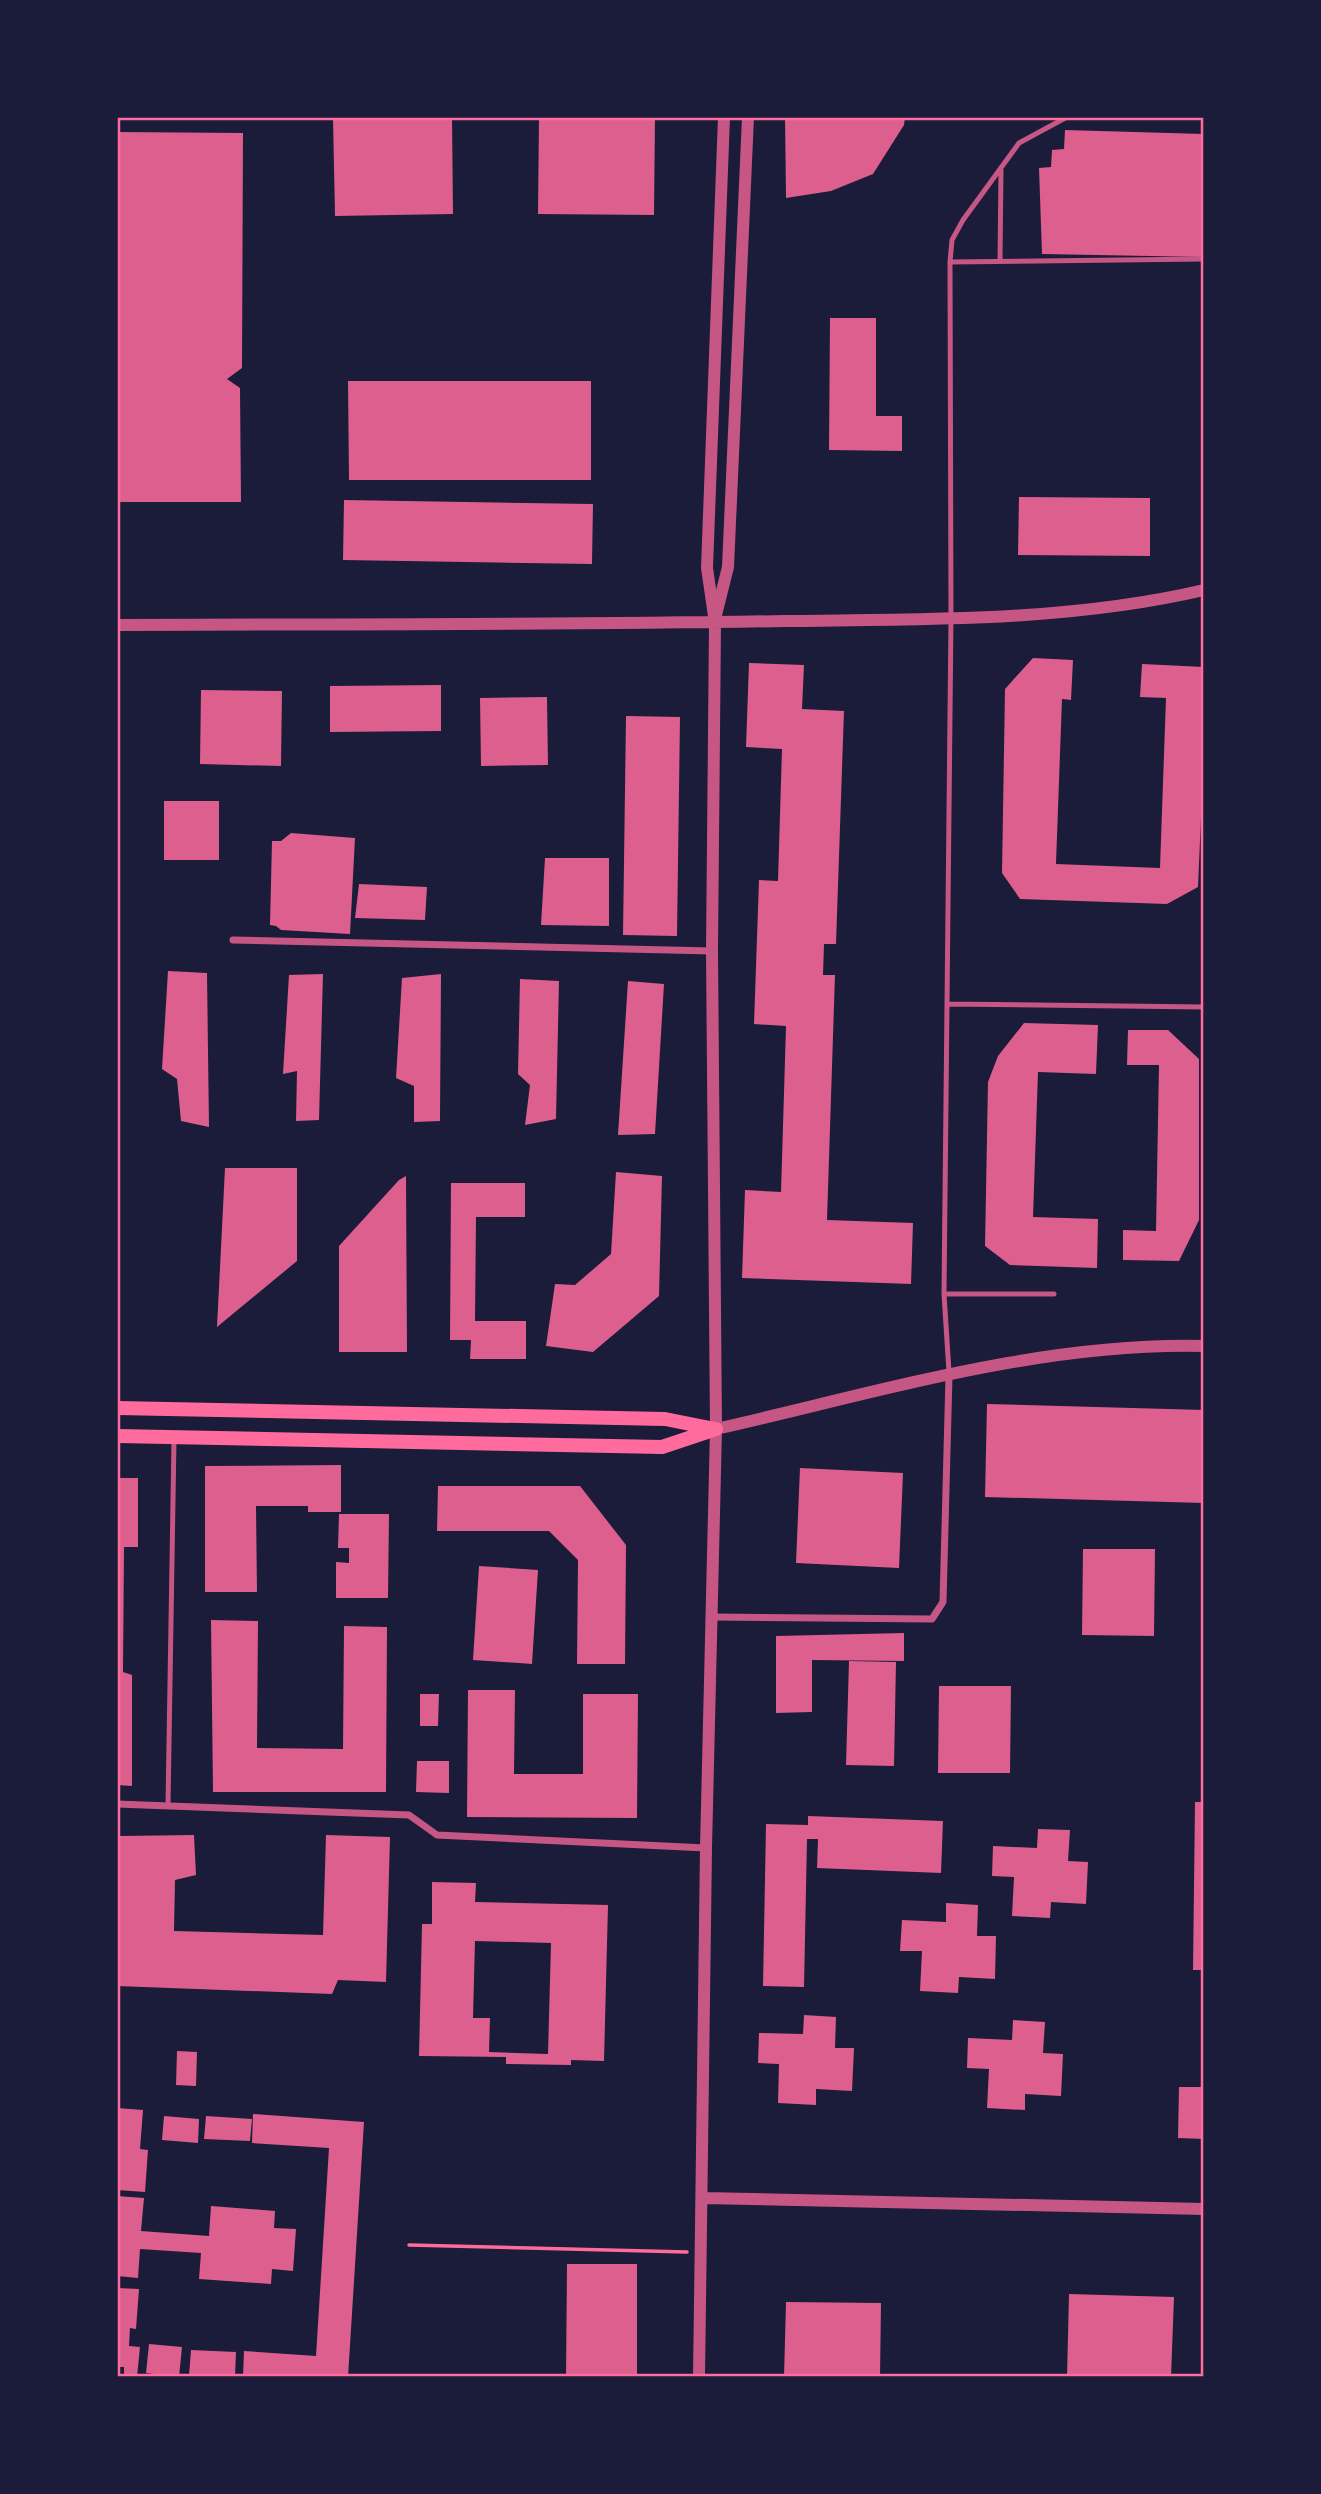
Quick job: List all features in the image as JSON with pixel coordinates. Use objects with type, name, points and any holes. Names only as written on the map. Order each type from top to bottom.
[{"type":"main road","points":[[117,1408],[665,1419],[716,1429]]},
{"type":"main road","points":[[117,1436],[662,1447],[716,1429]]},
{"type":"street","points":[[699,2377],[706,1848],[716,1429],[712,951],[715,622],[707,568],[724,117]]},
{"type":"street","points":[[715,622],[728,567],[748,117]]},
{"type":"street","points":[[117,625],[951,618],[1072,611],[1163,599],[1204,590]]},
{"type":"street","points":[[233,940],[712,951]]},
{"type":"street","points":[[716,1429],[949,1376],[1056,1355],[1163,1345],[1204,1346]]},
{"type":"street","points":[[713,1616],[932,1619],[943,1602],[949,1376]]},
{"type":"street","points":[[117,1804],[409,1815],[437,1835],[706,1848]]},
{"type":"street","points":[[703,2198],[1204,2209]]},
{"type":"lane","points":[[949,1376],[944,1294],[952,240],[963,220],[1018,143],[1067,117]]},
{"type":"lane","points":[[1000,261],[1001,167]]},
{"type":"lane","points":[[950,262],[1204,259]]},
{"type":"lane","points":[[947,1004],[1204,1006]]},
{"type":"lane","points":[[944,1294],[1054,1293]]},
{"type":"lane","points":[[168,1805],[174,1437]]},
{"type":"path","points":[[410,2245],[702,2253]]},
{"type":"building","points":[[452,117],[453,214],[335,216],[333,118]]},
{"type":"building","points":[[539,117],[655,117],[654,215],[538,214]]},
{"type":"building","points":[[785,117],[905,117],[904,125],[873,174],[831,191],[786,198]]},
{"type":"building","points":[[1065,130],[1204,134],[1204,257],[1042,254],[1039,168],[1051,167],[1052,150],[1064,149]]},
{"type":"building","points":[[117,132],[243,133],[242,368],[227,379],[240,388],[241,502],[117,502]]},
{"type":"building","points":[[830,318],[876,318],[876,416],[902,416],[902,451],[829,450]]},
{"type":"building","points":[[348,381],[591,381],[591,480],[349,480]]},
{"type":"building","points":[[1019,497],[1150,498],[1150,556],[1018,555]]},
{"type":"building","points":[[344,500],[593,504],[592,564],[343,560]]},
{"type":"building","points":[[1033,658],[1073,660],[1071,700],[1062,699],[1056,864],[1160,868],[1166,698],[1140,697],[1142,664],[1204,667],[1204,747],[1198,887],[1167,904],[1020,899],[1002,873],[1005,689]]},
{"type":"building","points":[[749,663],[804,665],[802,709],[844,711],[836,944],[824,944],[823,975],[835,975],[827,1220],[913,1223],[911,1284],[742,1278],[745,1190],[781,1192],[786,1026],[754,1024],[759,880],[778,881],[782,749],[746,747]]},
{"type":"building","points":[[441,685],[441,731],[330,732],[330,686]]},
{"type":"building","points":[[201,690],[282,691],[281,766],[200,764]]},
{"type":"building","points":[[547,697],[548,765],[481,766],[480,698]]},
{"type":"building","points":[[626,716],[680,717],[677,936],[623,935]]},
{"type":"building","points":[[164,801],[219,801],[219,860],[164,860]]},
{"type":"building","points":[[291,833],[355,838],[350,934],[281,930],[270,925],[272,841],[281,841]]},
{"type":"building","points":[[545,858],[609,858],[609,926],[541,925]]},
{"type":"building","points":[[359,884],[427,887],[425,920],[355,918]]},
{"type":"building","points":[[168,971],[207,973],[209,1127],[181,1121],[177,1079],[162,1069]]},
{"type":"building","points":[[323,974],[319,1120],[296,1121],[297,1071],[283,1074],[289,975]]},
{"type":"building","points":[[441,974],[440,1121],[414,1122],[414,1086],[396,1078],[402,978]]},
{"type":"building","points":[[520,979],[559,981],[556,1119],[525,1125],[530,1085],[518,1074]]},
{"type":"building","points":[[628,981],[664,984],[655,1134],[618,1135]]},
{"type":"building","points":[[1024,1023],[1098,1025],[1096,1074],[1038,1072],[1033,1217],[1098,1219],[1097,1268],[1010,1265],[985,1246],[988,1082],[998,1056]]},
{"type":"building","points":[[1128,1030],[1168,1030],[1199,1059],[1199,1220],[1179,1261],[1123,1260],[1123,1230],[1156,1231],[1159,1065],[1127,1065]]},
{"type":"building","points":[[225,1168],[297,1168],[297,1261],[217,1327]]},
{"type":"building","points":[[616,1172],[662,1176],[659,1296],[593,1352],[546,1346],[555,1284],[575,1285],[611,1254]]},
{"type":"building","points":[[406,1176],[407,1352],[339,1352],[339,1246],[399,1180]]},
{"type":"building","points":[[451,1183],[525,1183],[525,1217],[476,1217],[475,1321],[526,1321],[526,1359],[470,1359],[471,1340],[450,1340]]},
{"type":"building","points":[[987,1404],[1204,1410],[1204,1503],[985,1497]]},
{"type":"building","points":[[341,1465],[341,1512],[308,1512],[308,1506],[256,1506],[257,1592],[205,1592],[205,1466]]},
{"type":"building","points":[[800,1468],[903,1473],[899,1568],[796,1563]]},
{"type":"building","points":[[117,1478],[138,1478],[138,1547],[124,1547],[123,1672],[132,1675],[132,1786],[117,1785]]},
{"type":"building","points":[[438,1486],[580,1486],[626,1545],[625,1664],[577,1664],[578,1560],[549,1531],[437,1531]]},
{"type":"building","points":[[339,1514],[389,1514],[388,1598],[336,1598],[336,1562],[349,1563],[349,1548],[338,1548]]},
{"type":"building","points":[[1083,1549],[1155,1549],[1154,1636],[1082,1635]]},
{"type":"building","points":[[479,1566],[538,1570],[532,1664],[473,1660]]},
{"type":"building","points":[[211,1620],[258,1621],[257,1748],[343,1749],[344,1626],[387,1627],[386,1792],[213,1792]]},
{"type":"building","points":[[904,1633],[904,1661],[812,1660],[812,1712],[776,1713],[776,1636]]},
{"type":"building","points":[[849,1661],[896,1662],[894,1766],[846,1765]]},
{"type":"building","points":[[939,1686],[1011,1686],[1010,1773],[938,1773]]},
{"type":"building","points":[[468,1690],[515,1690],[514,1774],[583,1774],[583,1694],[638,1694],[637,1818],[467,1817]]},
{"type":"building","points":[[420,1694],[439,1694],[438,1726],[420,1726]]},
{"type":"building","points":[[417,1761],[449,1761],[449,1793],[416,1792]]},
{"type":"building","points":[[1195,1802],[1204,1802],[1204,1970],[1193,1970]]},
{"type":"building","points":[[808,1816],[943,1821],[941,1873],[817,1868],[818,1839],[807,1839],[804,1987],[763,1986],[766,1824],[808,1825]]},
{"type":"building","points":[[1038,1829],[1070,1830],[1068,1861],[1088,1862],[1086,1904],[1051,1902],[1050,1918],[1012,1916],[1014,1877],[992,1876],[993,1846],[1037,1848]]},
{"type":"building","points":[[194,1835],[196,1875],[175,1880],[174,1931],[323,1935],[326,1835],[390,1837],[386,1982],[338,1980],[332,1994],[117,1986],[120,1836]]},
{"type":"building","points":[[432,1882],[476,1883],[475,1902],[608,1905],[604,2061],[571,2060],[571,2065],[506,2064],[506,2057],[419,2056],[422,1924],[432,1924]],"holes":[[[475,1941],[551,1943],[548,2054],[489,2052],[490,2018],[473,2018]]]},
{"type":"building","points":[[946,1903],[978,1905],[977,1936],[996,1936],[995,1979],[959,1977],[958,1993],[920,1991],[922,1951],[900,1951],[902,1920],[946,1922]]},
{"type":"building","points":[[804,2015],[836,2017],[835,2048],[854,2048],[852,2091],[816,2089],[816,2105],[778,2103],[779,2064],[758,2063],[759,2033],[803,2034]]},
{"type":"building","points":[[1013,2020],[1045,2022],[1043,2053],[1063,2054],[1061,2096],[1025,2094],[1025,2110],[987,2108],[989,2069],[967,2068],[968,2038],[1012,2040]]},
{"type":"building","points":[[177,2051],[197,2052],[196,2086],[176,2085]]},
{"type":"building","points":[[1179,2087],[1204,2087],[1204,2139],[1178,2138]]},
{"type":"building","points":[[117,2108],[143,2110],[140,2149],[148,2150],[145,2192],[117,2190]]},
{"type":"building","points":[[253,2114],[364,2122],[348,2377],[243,2377],[244,2351],[316,2356],[329,2148],[252,2143]]},
{"type":"building","points":[[164,2116],[199,2119],[198,2143],[162,2140]]},
{"type":"building","points":[[206,2116],[252,2119],[250,2141],[204,2139]]},
{"type":"building","points":[[117,2196],[144,2198],[141,2231],[209,2236],[211,2206],[275,2211],[274,2228],[296,2229],[293,2271],[272,2269],[271,2284],[199,2279],[201,2253],[140,2249],[138,2278],[117,2276]]},
{"type":"building","points":[[567,2264],[637,2264],[637,2377],[566,2377]]},
{"type":"building","points":[[117,2288],[139,2289],[136,2329],[130,2328],[129,2346],[140,2347],[137,2377],[124,2377],[124,2367],[117,2367]]},
{"type":"building","points":[[1069,2294],[1174,2297],[1171,2377],[1067,2377]]},
{"type":"building","points":[[786,2302],[881,2303],[880,2377],[784,2377]]},
{"type":"building","points":[[149,2344],[182,2347],[179,2377],[146,2373]]},
{"type":"building","points":[[191,2350],[236,2352],[235,2377],[189,2376]]}]
